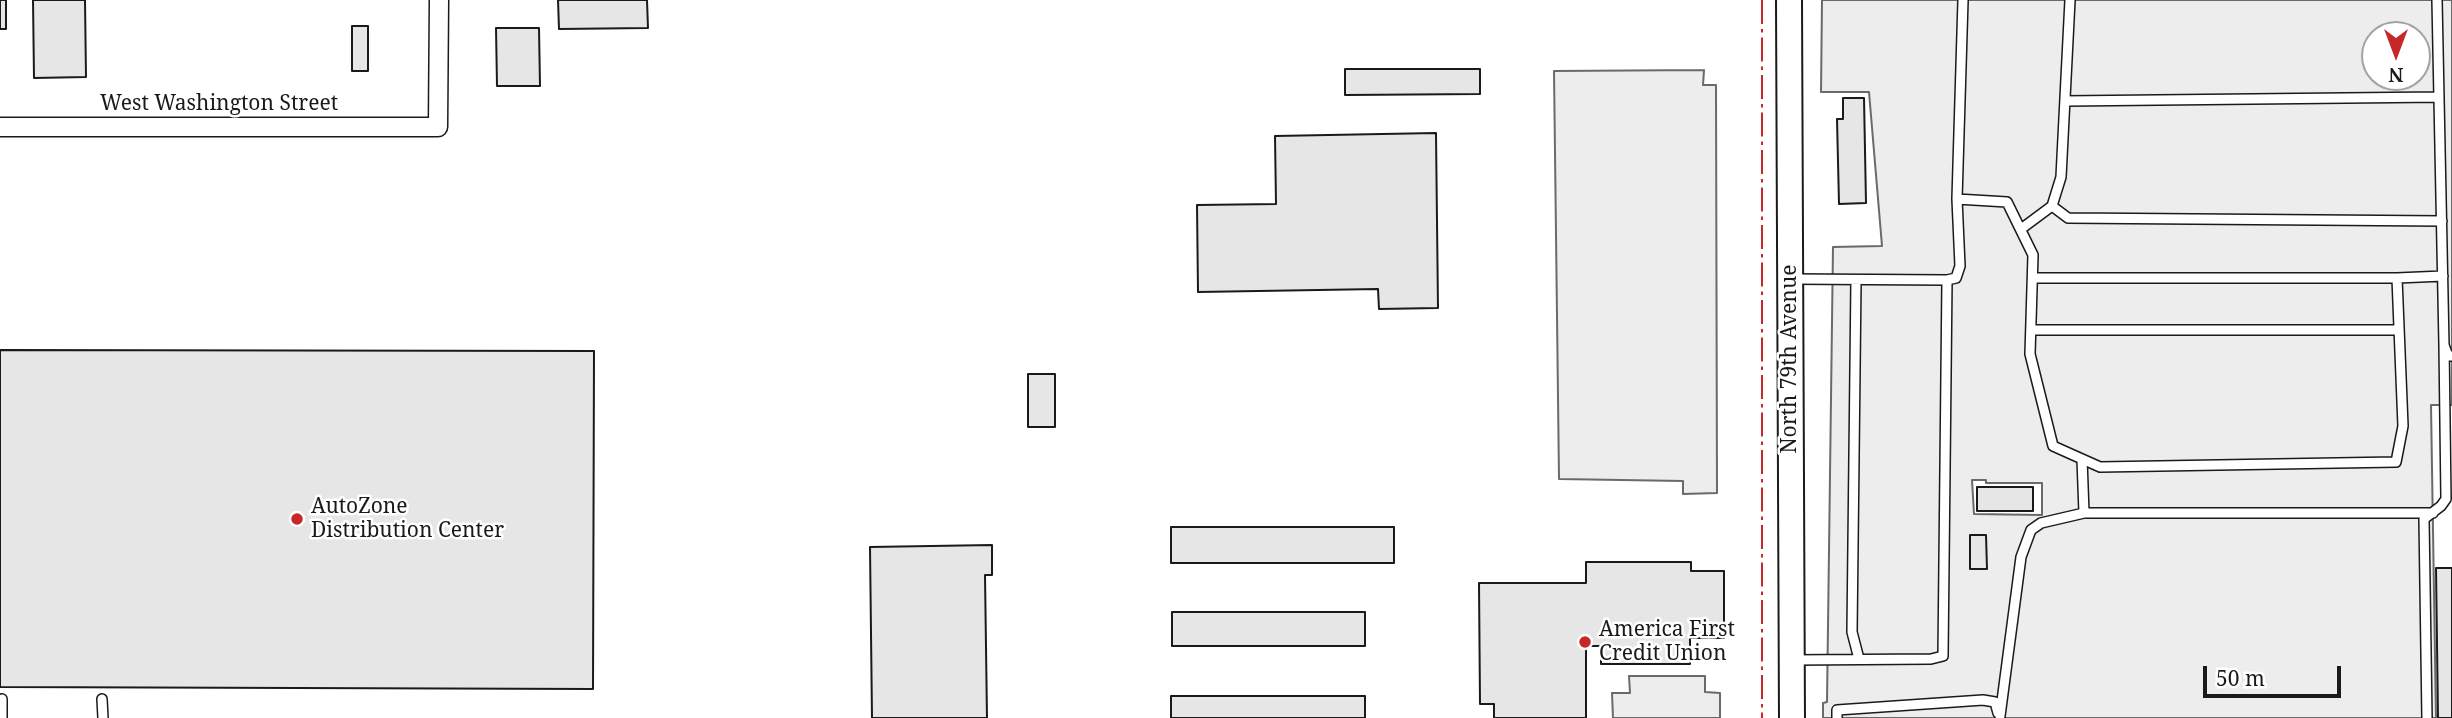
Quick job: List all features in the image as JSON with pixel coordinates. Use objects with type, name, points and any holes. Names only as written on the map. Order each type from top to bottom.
[{"type":"street","name":"West Washington Street","points":[[0,127],[438,127],[439,0]]},
{"type":"street","name":"North 79th Avenue","points":[[1789,0],[1792,718]]},
{"type":"lane","points":[[1789,279],[1947,281],[1956,278],[1960,266],[1957,199],[1963,0]]},
{"type":"lane","points":[[2021,229],[2052,206],[2061,177],[2070,0]]},
{"type":"lane","points":[[2427,718],[2424,519],[2446,499],[2437,0]]},
{"type":"lane","points":[[2065,101],[2439,97]]},
{"type":"lane","points":[[1957,199],[2007,202],[2033,254],[2030,354],[2053,446],[2100,467],[2396,462],[2403,426],[2397,278]]},
{"type":"lane","points":[[2052,206],[2068,218],[2442,221]]},
{"type":"lane","points":[[2033,278],[2397,278],[2443,275]]},
{"type":"lane","points":[[1856,279],[1852,632],[1860,659]]},
{"type":"lane","points":[[1791,660],[1931,659],[1943,656],[1947,281]]},
{"type":"lane","points":[[2031,330],[2399,330]]},
{"type":"lane","points":[[2444,345],[2448,356],[2452,356]]},
{"type":"lane","points":[[2082,459],[2084,513]]},
{"type":"lane","points":[[2000,717],[2025,541],[2031,530],[2041,523],[2084,513],[2433,513]]},
{"type":"lane","points":[[2,699],[2,718]]},
{"type":"lane","points":[[102,699],[103,718]]},
{"type":"lane","points":[[1837,718],[1837,710],[1983,701],[1995,702],[2000,717]]},
{"type":"shaded area","points":[[1822,0],[2452,0],[2452,405],[2431,405],[2436,718],[1823,718],[1823,703],[1827,702],[1833,247],[1882,246],[1869,92],[1821,92]],"holes":[[[1972,480],[1986,480],[1986,483],[2042,483],[2042,515],[1974,514]]]},
{"type":"shaded area","points":[[1704,70],[1703,85],[1716,85],[1717,493],[1683,494],[1683,481],[1559,479],[1554,71]]},
{"type":"shaded area","points":[[1629,676],[1705,676],[1705,692],[1720,693],[1720,718],[1613,718],[1612,693],[1630,693]]},
{"type":"building","points":[[0,0],[6,0],[6,29],[0,29]]},
{"type":"building","points":[[33,0],[85,0],[86,77],[34,78]]},
{"type":"building","points":[[558,0],[647,0],[648,28],[559,29]]},
{"type":"building","points":[[352,26],[368,26],[368,71],[352,71]]},
{"type":"building","points":[[496,28],[539,28],[540,86],[497,86]]},
{"type":"building","points":[[1345,69],[1480,69],[1480,94],[1345,95]]},
{"type":"building","points":[[1843,98],[1864,98],[1866,203],[1839,204],[1837,119],[1843,119]]},
{"type":"building","points":[[1436,133],[1438,308],[1379,309],[1378,289],[1198,292],[1197,205],[1276,204],[1275,136]]},
{"type":"building","name":"AutoZone Distribution Center","points":[[0,350],[594,351],[593,689],[0,687]]},
{"type":"building","points":[[1028,374],[1055,374],[1055,427],[1028,427]]},
{"type":"building","points":[[1977,487],[2033,487],[2033,511],[1977,511]]},
{"type":"building","points":[[1171,527],[1394,527],[1394,563],[1171,563]]},
{"type":"building","points":[[1970,535],[1986,535],[1987,569],[1970,569]]},
{"type":"building","points":[[992,545],[992,575],[985,575],[987,718],[872,718],[870,547]]},
{"type":"building","name":"America First Credit Union","points":[[1586,562],[1691,562],[1691,571],[1724,571],[1724,638],[1690,638],[1690,664],[1601,664],[1601,646],[1586,646],[1586,718],[1494,718],[1494,704],[1480,704],[1479,583],[1586,583]]},
{"type":"building","points":[[2436,568],[2452,568],[2452,718],[2438,718]]},
{"type":"building","points":[[1172,612],[1365,612],[1365,646],[1172,646]]},
{"type":"building","points":[[1171,696],[1365,696],[1365,718],[1171,718]]},
{"type":"power","points":[[1762,0],[1762,718]]},
{"type":"place","name":"AutoZone Distribution Center","points":[[297,519]]},
{"type":"place","name":"America First Credit Union","points":[[1585,642]]}]
